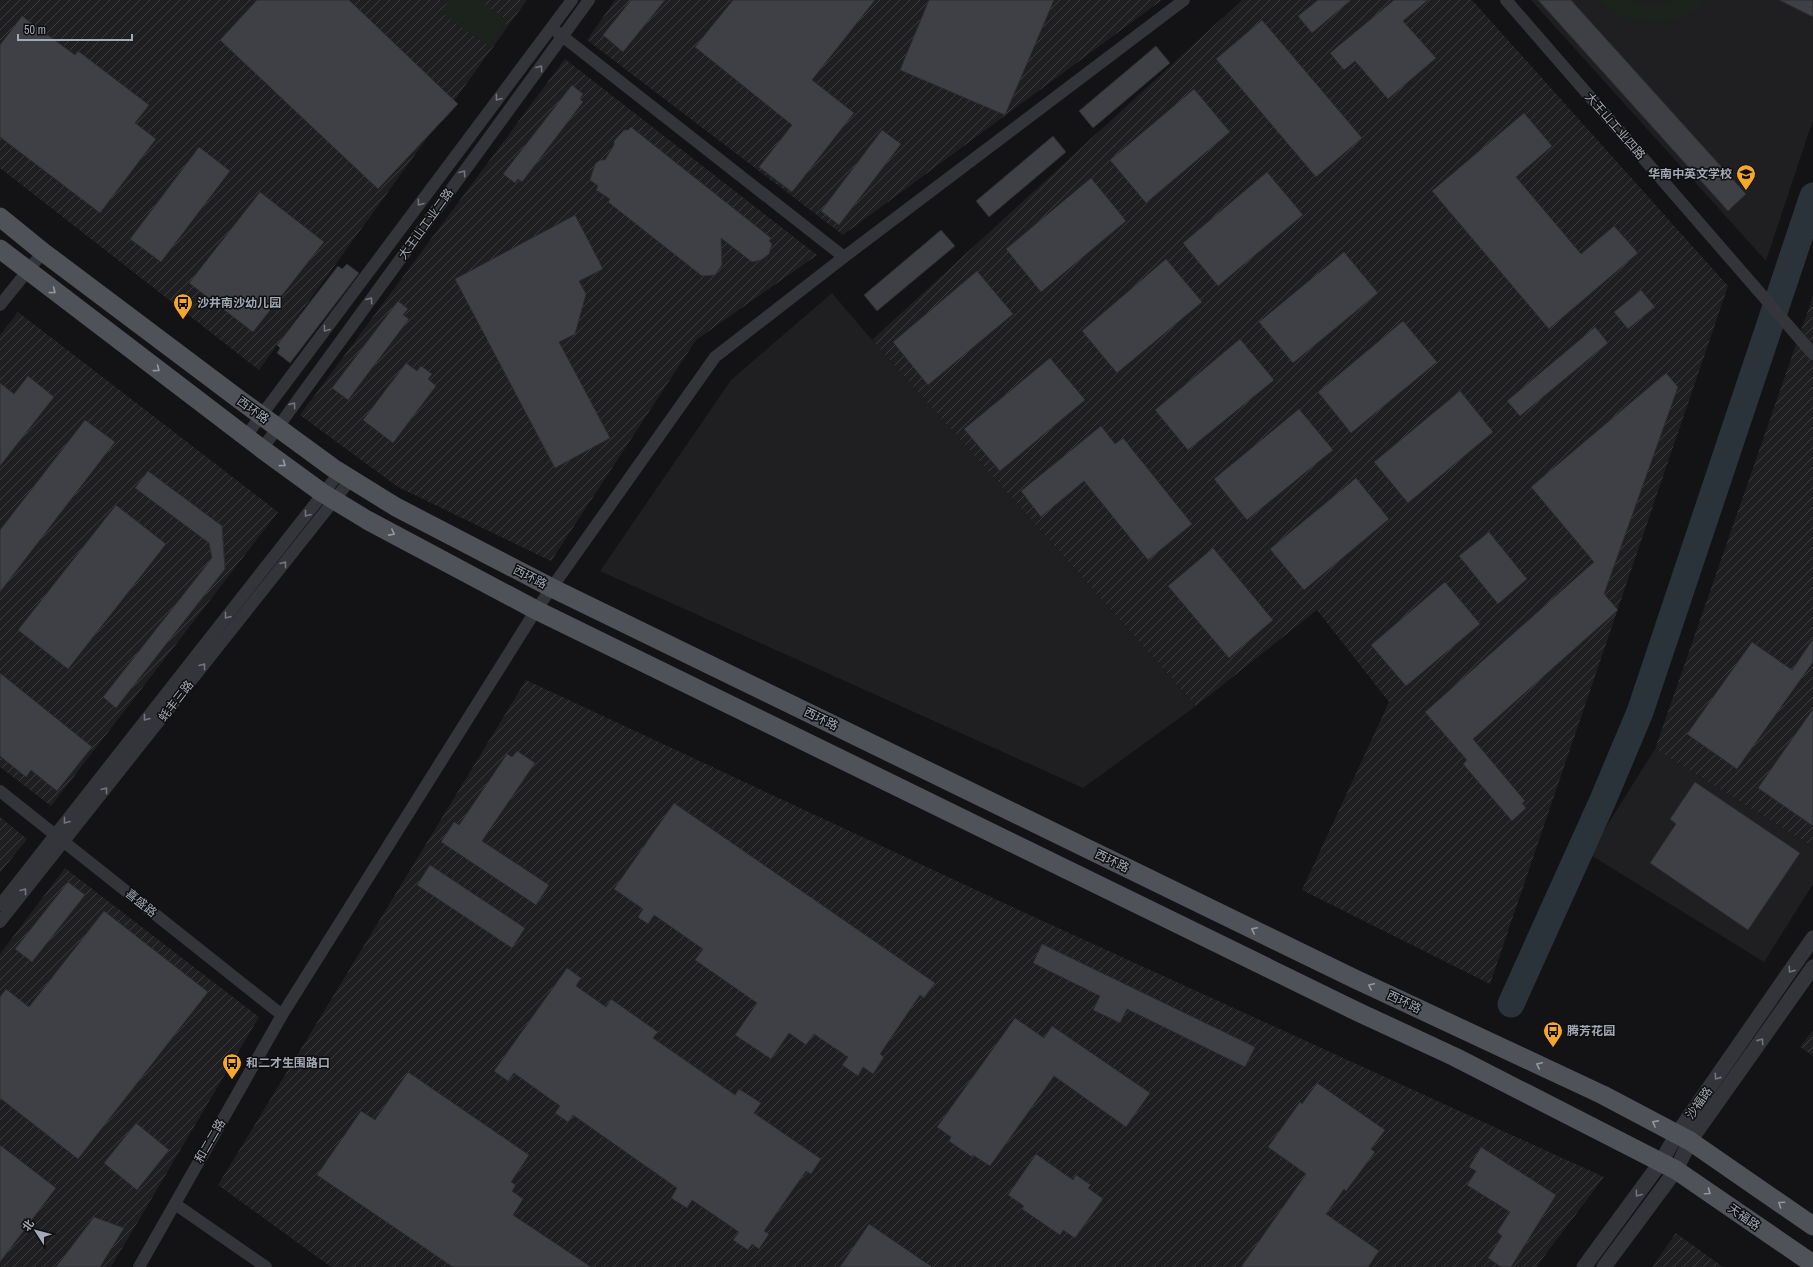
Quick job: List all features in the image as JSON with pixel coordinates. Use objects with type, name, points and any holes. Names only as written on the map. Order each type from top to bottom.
[{"type":"main road","name":"西环路","points":[[0,217],[43,252],[261,416],[345,476],[396,508],[552,588],[1355,979],[1602,1095],[1683,1138]]},
{"type":"main road","name":"西环路","points":[[0,249],[262,448],[329,496],[367,520],[536,610],[1454,1057],[1668,1166]]},
{"type":"main road","points":[[1683,1138],[1813,1226]]},
{"type":"main road","name":"天福路","points":[[1668,1166],[1813,1264]]},
{"type":"street","name":"大王山工业二路","points":[[246,436],[572,0]]},
{"type":"street","name":"大王山工业二路","points":[[262,448],[590,0]]},
{"type":"street","name":"和二二路","points":[[139,1267],[282,1015],[536,610],[716,358],[844,257],[1184,0]]},
{"type":"street","name":"大王山工业四路","points":[[1506,0],[1813,354]]},
{"type":"street","points":[[551,27],[844,257]]},
{"type":"street","points":[[0,305],[43,252]]},
{"type":"street","name":"蚝丰三路","points":[[0,905],[59,838],[345,476]]},
{"type":"street","name":"喜盛路","points":[[0,791],[282,1015]]},
{"type":"street","name":"蚝丰三路","points":[[0,922],[59,838]]},
{"type":"street","name":"沙福路","points":[[1604,1267],[1668,1166],[1683,1138],[1813,938]]},
{"type":"street","name":"沙福路","points":[[1683,1138],[1813,967]]},
{"type":"street","name":"沙福路","points":[[1584,1267],[1668,1166]]},
{"type":"street","points":[[175,1204],[266,1267]]},
{"type":"shaded area","points":[[0,0],[527,0],[259,370],[0,168]]},
{"type":"shaded area","points":[[449,0],[479,0],[508,21],[490,47],[440,12]]},
{"type":"shaded area","points":[[615,0],[1162,0],[843,235],[587,40]]},
{"type":"shaded area","points":[[1242,0],[1472,0],[1728,286],[1490,984],[1302,890],[1389,702],[1317,610],[1196,706],[872,340]]},
{"type":"shaded area","name":"华南中英文学校","points":[[1531,0],[1813,0],[1813,120],[1766,261]]},
{"type":"shaded area","points":[[1598,0],[1629,0],[1648,5],[1659,5],[1676,0],[1707,0],[1695,10],[1682,17],[1667,21],[1652,22],[1638,21],[1623,17],[1610,10]]},
{"type":"shaded area","points":[[565,59],[817,255],[696,340],[551,561],[398,487],[300,415]]},
{"type":"shaded area","points":[[832,293],[1196,706],[1083,788],[600,571],[731,380]]},
{"type":"shaded area","points":[[1813,296],[1813,847],[1655,749]]},
{"type":"shaded area","points":[[18,312],[278,512],[51,806],[0,767],[0,335]]},
{"type":"shaded area","points":[[526,680],[1021,911],[1604,1177],[1536,1267],[331,1267],[218,1185]]},
{"type":"shaded area","points":[[1655,749],[1813,847],[1813,884],[1764,962],[1589,854]]},
{"type":"shaded area","points":[[0,817],[27,839],[0,873]]},
{"type":"shaded area","points":[[65,868],[259,1017],[111,1267],[0,1267],[0,954]]},
{"type":"shaded area","points":[[1813,1030],[1813,1056],[1800,1047]]},
{"type":"shaded area","points":[[1676,1233],[1723,1267],[1652,1267]]},
{"type":"building","points":[[257,0],[349,0],[458,104],[378,189],[220,40]]},
{"type":"building","points":[[631,0],[665,0],[623,52],[603,35]]},
{"type":"building","points":[[733,0],[875,0],[812,80],[854,113],[792,192],[759,167],[792,125],[695,47]]},
{"type":"building","points":[[929,0],[1054,0],[1005,115],[900,70]]},
{"type":"building","points":[[1318,0],[1351,0],[1312,33],[1298,16]]},
{"type":"building","points":[[1394,0],[1428,0],[1403,21],[1436,58],[1388,99],[1355,61],[1344,70],[1330,53]]},
{"type":"building","points":[[1538,0],[1571,0],[1746,194],[1728,211]]},
{"type":"building","points":[[1779,0],[1813,0],[1813,17]]},
{"type":"building","points":[[22,16],[75,55],[78,51],[149,105],[135,123],[156,139],[100,213],[0,137],[0,45]]},
{"type":"building","points":[[1262,20],[1362,138],[1316,177],[1216,59]]},
{"type":"building","points":[[1156,46],[1170,63],[1093,128],[1079,111]]},
{"type":"building","points":[[572,85],[583,94],[580,99],[583,102],[522,182],[518,179],[515,183],[503,174]]},
{"type":"building","points":[[1194,89],[1230,132],[1146,203],[1110,160]]},
{"type":"building","points":[[1524,113],[1552,146],[1516,177],[1581,254],[1614,226],[1638,253],[1549,329],[1432,191]]},
{"type":"building","points":[[631,127],[771,238],[769,241],[772,244],[769,254],[761,260],[752,262],[721,238],[722,265],[715,275],[702,276],[608,202],[610,199],[596,190],[598,186],[590,180],[595,164],[600,160],[605,160],[614,145],[614,141],[624,130],[628,130]]},
{"type":"building","points":[[882,130],[901,144],[839,225],[821,211]]},
{"type":"building","points":[[1053,136],[1066,152],[989,217],[976,201]]},
{"type":"building","points":[[199,147],[230,171],[161,262],[130,239]]},
{"type":"building","points":[[1267,172],[1303,215],[1218,286],[1183,243]]},
{"type":"building","points":[[1091,178],[1126,221],[1041,292],[1006,249]]},
{"type":"building","points":[[260,192],[324,242],[253,332],[189,283]]},
{"type":"building","points":[[575,215],[603,269],[579,281],[586,294],[575,334],[559,342],[610,438],[555,468],[455,279]]},
{"type":"building","points":[[941,230],[955,246],[877,311],[864,295]]},
{"type":"building","points":[[1344,252],[1378,293],[1293,363],[1259,322]]},
{"type":"building","points":[[1166,259],[1202,302],[1117,373],[1082,331]]},
{"type":"building","points":[[347,264],[359,273],[290,363],[277,353],[280,348],[277,345],[338,266],[342,269]]},
{"type":"building","points":[[977,271],[1013,314],[928,385],[893,342]]},
{"type":"building","points":[[1641,290],[1655,307],[1628,329],[1614,312]]},
{"type":"building","points":[[398,301],[408,309],[403,315],[409,319],[348,400],[332,388]]},
{"type":"building","points":[[1403,321],[1437,362],[1351,433],[1318,392]]},
{"type":"building","points":[[1595,327],[1608,343],[1520,416],[1507,401]]},
{"type":"building","points":[[1240,339],[1274,380],[1188,450],[1155,410]]},
{"type":"building","points":[[1050,358],[1085,400],[1000,471],[964,429]]},
{"type":"building","points":[[406,363],[417,371],[421,366],[432,374],[428,379],[436,386],[393,443],[363,420]]},
{"type":"building","points":[[1666,373],[1678,387],[1604,594],[1618,610],[1473,739],[1525,801],[1522,803],[1526,808],[1512,821],[1463,764],[1467,760],[1425,712],[1594,562],[1531,487]]},
{"type":"building","points":[[28,376],[54,397],[0,466],[0,383],[14,394]]},
{"type":"building","points":[[1460,391],[1493,432],[1408,503],[1374,462]]},
{"type":"building","points":[[1299,409],[1333,450],[1247,520],[1214,479]]},
{"type":"building","points":[[85,420],[115,442],[0,592],[0,530]]},
{"type":"building","points":[[1101,426],[1115,444],[1123,438],[1192,524],[1148,560],[1084,481],[1041,517],[1021,491]]},
{"type":"building","points":[[148,471],[222,526],[225,569],[116,708],[103,697],[212,558],[209,543],[135,488]]},
{"type":"building","points":[[1356,478],[1389,519],[1304,590],[1270,549]]},
{"type":"building","points":[[116,505],[166,544],[68,669],[18,630]]},
{"type":"building","points":[[1489,532],[1527,579],[1498,604],[1459,556]]},
{"type":"building","points":[[1213,548],[1273,620],[1229,658],[1168,586]]},
{"type":"building","points":[[1445,582],[1480,624],[1406,686],[1371,645]]},
{"type":"building","points":[[1813,639],[1813,662],[1737,769],[1687,734],[1752,642],[1792,670]]},
{"type":"building","points":[[0,673],[92,747],[57,791],[31,770],[26,777],[0,756]]},
{"type":"building","points":[[1813,709],[1813,826],[1758,788]]},
{"type":"building","points":[[517,751],[535,763],[482,841],[549,885],[536,905],[441,842],[454,822],[459,825],[507,754],[512,757]]},
{"type":"building","points":[[1695,782],[1800,853],[1748,930],[1650,863],[1676,824],[1670,819]]},
{"type":"building","points":[[674,803],[935,983],[924,998],[920,995],[880,1054],[884,1057],[873,1074],[863,1067],[858,1076],[842,1065],[848,1057],[814,1034],[806,1045],[789,1033],[771,1059],[735,1035],[757,1003],[695,960],[703,949],[654,915],[648,924],[638,917],[643,909],[614,889]]},
{"type":"building","points":[[430,865],[525,928],[512,948],[417,885]]},
{"type":"building","points":[[68,882],[85,895],[32,962],[15,949]]},
{"type":"building","points":[[104,911],[208,992],[78,1159],[0,1098],[0,997],[6,989],[29,1007]]},
{"type":"building","points":[[1042,944],[1255,1047],[1245,1067],[1127,1009],[1120,1023],[1093,1010],[1100,996],[1033,963]]},
{"type":"building","points":[[567,968],[581,978],[576,986],[606,1007],[611,999],[658,1032],[653,1038],[735,1095],[739,1089],[761,1103],[754,1113],[821,1159],[811,1174],[806,1171],[764,1231],[769,1234],[759,1249],[752,1244],[748,1250],[733,1240],[739,1232],[692,1200],[687,1208],[671,1198],[677,1188],[573,1115],[568,1122],[555,1113],[560,1106],[514,1073],[508,1081],[494,1071]]},
{"type":"building","points":[[1015,1018],[1044,1038],[1052,1026],[1150,1093],[1126,1127],[1054,1076],[990,1166],[973,1155],[972,1157],[949,1141],[951,1137],[937,1127]]},
{"type":"building","points":[[408,1072],[529,1155],[511,1182],[516,1185],[512,1191],[523,1199],[513,1215],[591,1267],[453,1267],[317,1175],[361,1111],[375,1120]]},
{"type":"building","points":[[1317,1083],[1385,1130],[1371,1149],[1375,1152],[1346,1191],[1344,1189],[1326,1214],[1379,1251],[1368,1267],[1241,1267],[1306,1174],[1268,1147],[1300,1102],[1302,1104]]},
{"type":"building","points":[[136,1123],[169,1150],[137,1190],[104,1163]]},
{"type":"building","points":[[0,1145],[56,1188],[0,1262]]},
{"type":"building","points":[[1481,1147],[1556,1195],[1511,1267],[1501,1267],[1488,1258],[1502,1236],[1497,1232],[1510,1212],[1467,1185],[1476,1171],[1469,1167]]},
{"type":"building","points":[[1036,1154],[1073,1180],[1076,1175],[1091,1185],[1088,1188],[1103,1199],[1075,1238],[1063,1230],[1060,1235],[1022,1209],[1024,1206],[1008,1195]]},
{"type":"building","points":[[94,1217],[124,1228],[100,1267],[56,1267]]},
{"type":"building","points":[[869,1224],[932,1267],[840,1267]]},
{"type":"waterway","points":[[1511,1004],[1603,800],[1640,712],[1813,196]]},
{"type":"place","name":"华南中英文学校","points":[[1746,191]]},
{"type":"place","name":"沙井南沙幼儿园","points":[[183,320]]},
{"type":"place","name":"腾芳花园","points":[[1553,1048]]},
{"type":"place","name":"和二才生围路口","points":[[232,1080]]}]
